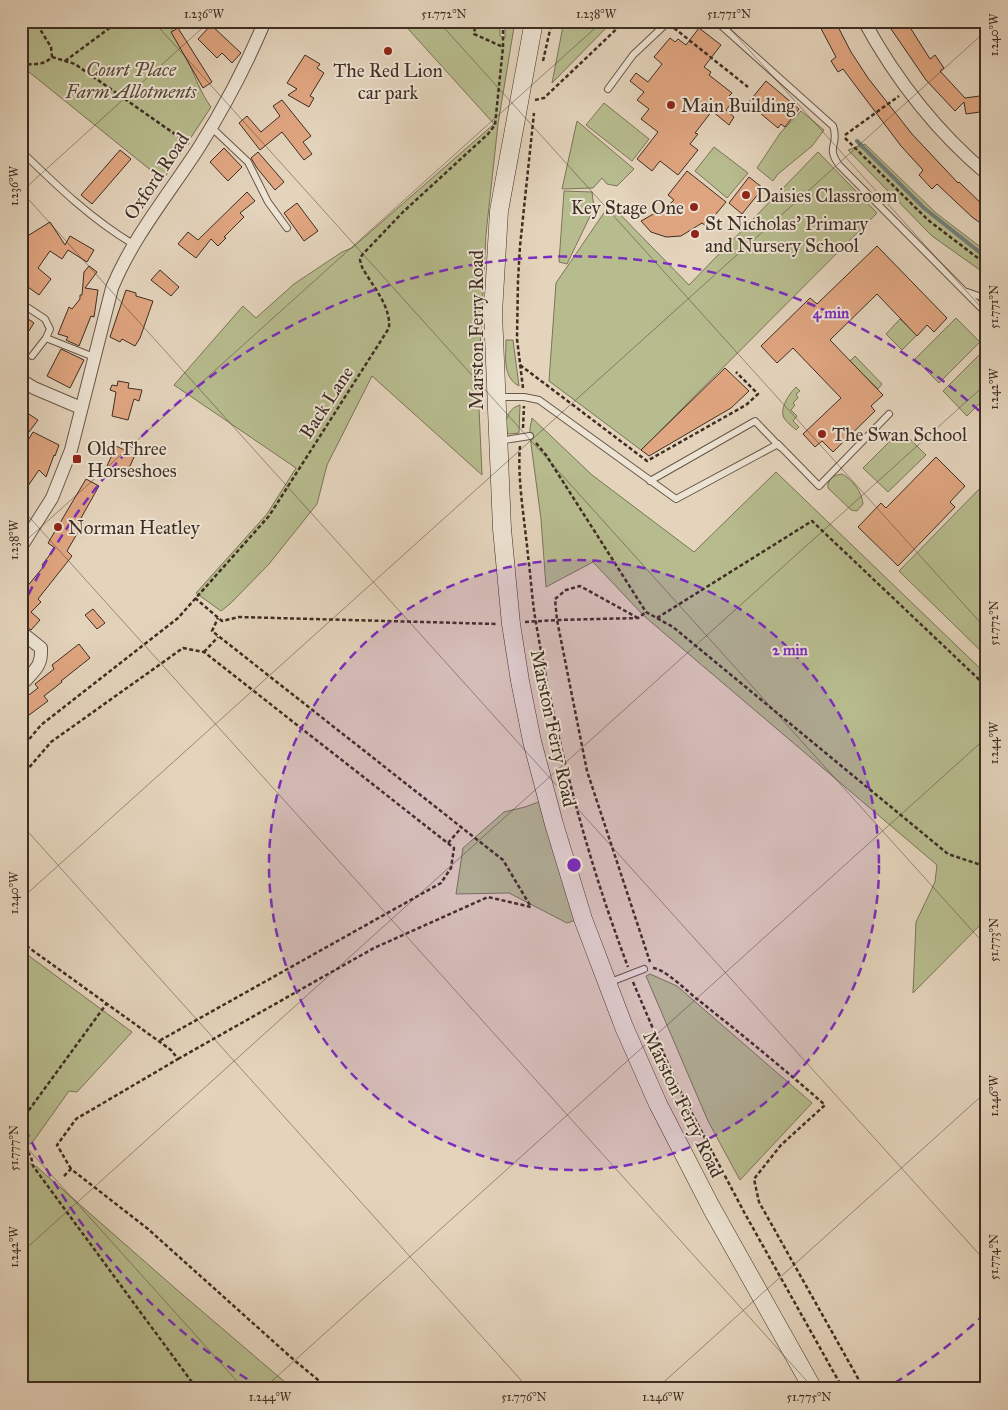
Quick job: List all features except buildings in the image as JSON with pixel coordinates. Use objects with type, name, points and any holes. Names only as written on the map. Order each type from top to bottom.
[{"type":"main road","name":"Marston Ferry Road","points":[[534,21],[499,211],[493,313],[502,529],[511,624],[520,681],[544,788],[583,919],[624,1028],[658,1104],[711,1207],[813,1389]]},
{"type":"street","name":"Oxford Road","points":[[21,547],[52,498],[71,450],[112,288],[133,244],[211,128],[246,63],[265,21]]},
{"type":"street","points":[[864,21],[909,90],[944,132],[985,169]]},
{"type":"street","points":[[21,380],[34,388],[81,408]]},
{"type":"street","points":[[21,632],[41,648],[42,660],[37,669],[25,681]]},
{"type":"lane","points":[[716,21],[833,126],[837,136],[832,150],[834,158],[839,165],[987,314]]},
{"type":"lane","points":[[608,89],[634,55],[668,22]]},
{"type":"lane","points":[[211,128],[248,162],[268,202],[287,228]]},
{"type":"lane","points":[[21,151],[74,202],[117,235],[133,244]]},
{"type":"lane","points":[[966,291],[987,299]]},
{"type":"lane","points":[[21,303],[46,319],[50,329],[46,338],[32,356]]},
{"type":"lane","points":[[46,338],[94,357]]},
{"type":"lane","points":[[496,397],[524,397],[539,400],[676,499],[778,444],[784,451]]},
{"type":"lane","points":[[650,481],[756,420],[819,486],[889,414]]},
{"type":"lane","points":[[498,441],[530,436]]},
{"type":"lane","points":[[607,983],[644,969]]},
{"type":"path","points":[[21,64],[47,62],[52,56],[51,47],[35,21]]},
{"type":"path","points":[[65,61],[120,21]]},
{"type":"path","points":[[476,21],[474,34],[503,47]]},
{"type":"path","name":"Back Lane","points":[[21,749],[41,725],[178,618],[269,516],[389,328],[390,320],[378,292],[362,267],[360,260],[362,254],[403,212],[488,134],[495,125],[503,47],[503,21]]},
{"type":"path","points":[[542,65],[552,21]]},
{"type":"path","points":[[535,100],[544,98],[625,21]]},
{"type":"path","points":[[668,22],[748,87]]},
{"type":"path","points":[[52,56],[75,64],[188,144]]},
{"type":"path","points":[[843,136],[909,90]]},
{"type":"path","points":[[523,388],[517,340],[520,246],[537,91]]},
{"type":"path","points":[[833,126],[928,220],[987,265]]},
{"type":"path","points":[[520,365],[647,461],[746,405],[758,394],[736,372]]},
{"type":"path","points":[[524,408],[520,448],[521,481],[536,622],[549,694],[570,783],[594,867],[631,974],[678,1087],[744,1212],[843,1389]]},
{"type":"path","points":[[530,436],[546,455],[646,612],[673,627],[948,854],[981,865],[987,864]]},
{"type":"path","points":[[657,618],[812,521],[987,687]]},
{"type":"path","points":[[638,618],[580,586],[566,590],[555,599],[557,620],[587,771],[652,968],[658,969],[676,982],[760,1048],[825,1105],[781,1145],[754,1179],[760,1202],[864,1389]]},
{"type":"path","points":[[195,598],[222,621],[239,617],[511,624],[557,620],[638,618],[644,616],[646,612]]},
{"type":"path","points":[[218,618],[212,631],[503,860],[531,907],[488,896],[374,948],[76,1119],[57,1145],[71,1169],[148,1229],[329,1389]]},
{"type":"path","points":[[204,652],[218,636]]},
{"type":"path","points":[[21,777],[51,742],[184,648],[204,652],[454,848],[451,868],[441,883],[159,1041]]},
{"type":"path","points":[[448,844],[462,827]]},
{"type":"path","points":[[21,942],[172,1050],[178,1060]]},
{"type":"path","points":[[21,1121],[106,1003]]},
{"type":"path","points":[[21,1141],[31,1157],[33,1166],[197,1389]]},
{"type":"path","points":[[64,1176],[71,1169]]},
{"type":"green space","name":"Court Place Farm Allotments","points":[[21,21],[169,21],[201,91],[211,107],[163,180],[29,72],[21,79]]},
{"type":"green space","points":[[401,21],[500,21],[500,36],[505,38],[505,21],[515,21],[498,124],[486,234],[478,386],[482,475],[372,376],[327,465],[317,504],[269,564],[221,611],[196,593],[267,514],[296,468],[174,385],[243,306],[256,318],[294,284],[342,252],[352,248],[494,124]]},
{"type":"green space","points":[[564,21],[613,21],[552,83]]},
{"type":"green space","points":[[604,103],[649,139],[632,161],[586,125]]},
{"type":"green space","points":[[801,111],[824,130],[812,146],[778,174],[773,181],[757,168],[781,132]]},
{"type":"green space","points":[[577,121],[634,169],[617,186],[607,184],[602,178],[593,188],[562,189]]},
{"type":"green space","points":[[865,144],[936,213],[987,252],[987,275],[932,236],[848,150]]},
{"type":"green space","points":[[714,147],[748,173],[727,198],[695,171]]},
{"type":"green space","points":[[818,152],[877,213],[641,450],[549,381],[556,283],[610,204],[689,285]]},
{"type":"green space","points":[[564,191],[592,192],[594,208],[567,264],[559,262]]},
{"type":"green space","points":[[956,318],[980,342],[939,383],[915,359]]},
{"type":"green space","points":[[900,319],[917,335],[902,350],[886,334]]},
{"type":"green space","points":[[506,340],[513,340],[519,386],[507,372]]},
{"type":"green space","points":[[987,347],[987,396],[967,416],[943,391]]},
{"type":"green space","points":[[855,356],[882,384],[878,389],[850,361]]},
{"type":"green space","points":[[796,387],[800,391],[796,394],[798,398],[793,403],[795,405],[791,410],[797,416],[793,421],[799,427],[796,430],[785,420],[783,410],[786,401]]},
{"type":"green space","points":[[520,405],[519,433],[509,434],[505,432],[508,416],[512,409]]},
{"type":"green space","points":[[532,418],[592,475],[694,552],[776,472],[987,675],[987,918],[913,993],[916,922],[935,882],[937,865],[644,616],[593,562],[546,587],[541,519],[530,436]]},
{"type":"green space","points":[[901,430],[926,455],[888,492],[863,468]]},
{"type":"green space","points":[[842,474],[853,483],[861,495],[863,504],[857,511],[851,510],[828,488],[832,478]]},
{"type":"green space","points":[[987,481],[987,657],[899,571]]},
{"type":"green space","points":[[541,801],[576,920],[567,923],[509,893],[456,894],[463,848],[504,812]]},
{"type":"green space","points":[[21,950],[132,1032],[77,1092],[69,1091],[32,1143],[21,1147]]},
{"type":"green space","points":[[650,974],[677,986],[812,1103],[740,1180],[708,1121],[646,976]]},
{"type":"green space","points":[[21,1159],[37,1167],[293,1389],[21,1389]]},
{"type":"waterway","points":[[857,141],[924,208],[987,258]]},
{"type":"place","name":"The Red Lion car park","points":[[388,51]]},
{"type":"place","name":"Main Building","points":[[671,105]]},
{"type":"place","name":"Daisies Classroom","points":[[746,195]]},
{"type":"place","name":"Key Stage One","points":[[694,207]]},
{"type":"place","name":"St Nicholas' Primary and Nursery School","points":[[695,234]]},
{"type":"place","name":"The Swan School","points":[[822,434]]},
{"type":"place","name":"Old Three Horseshoes","points":[[77,459]]},
{"type":"place","name":"Norman Heatley","points":[[58,527]]}]
